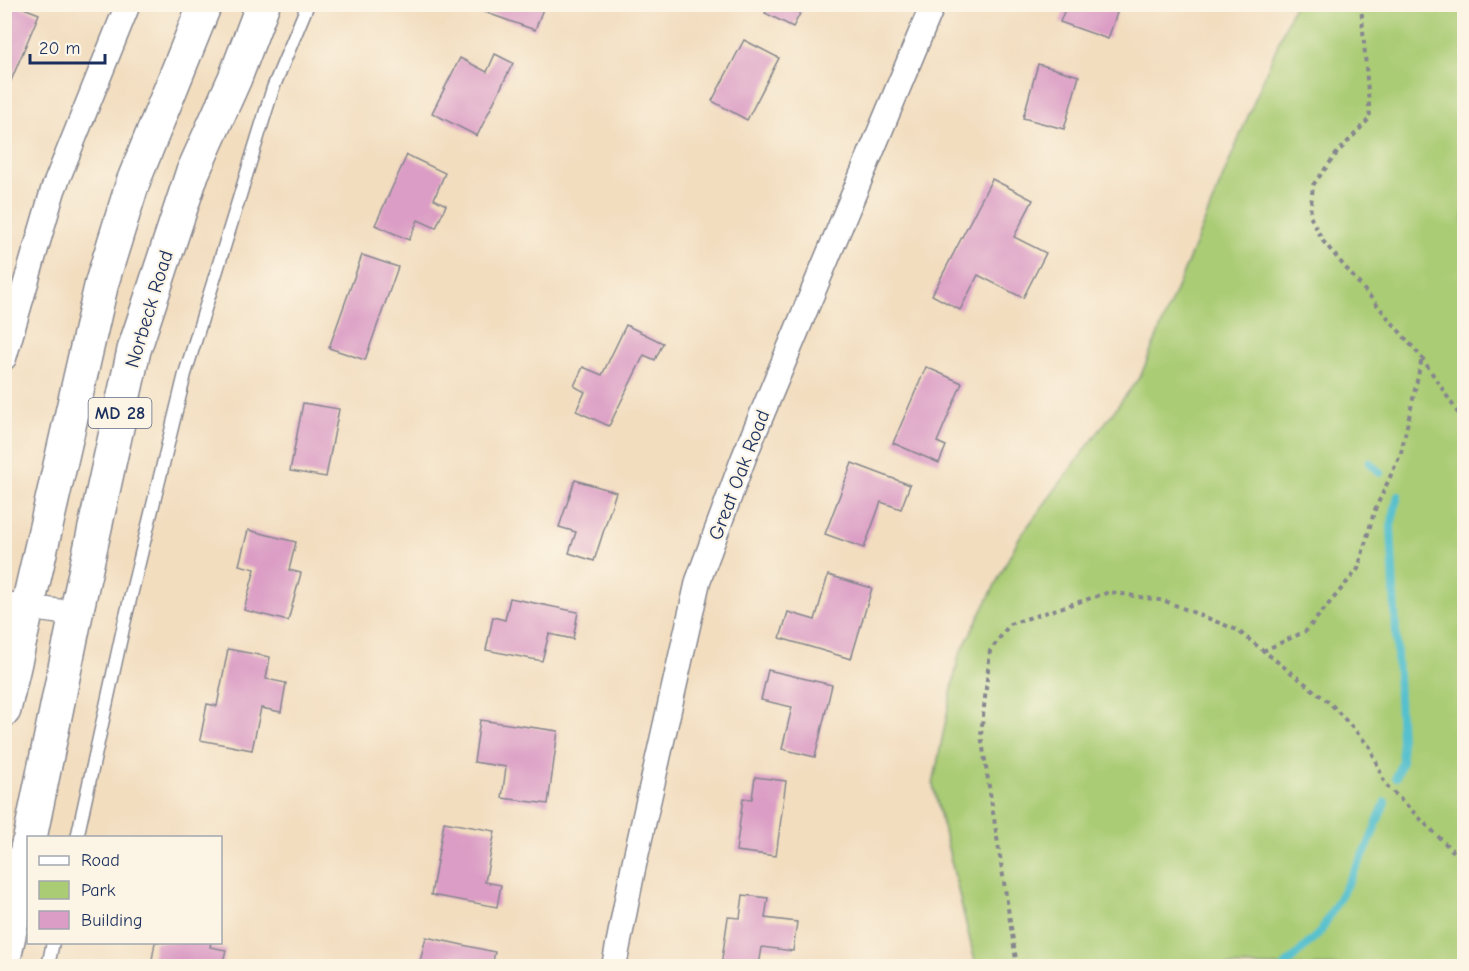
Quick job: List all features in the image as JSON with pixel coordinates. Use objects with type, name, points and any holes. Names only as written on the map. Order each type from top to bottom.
[{"type":"main road","name":"MD 28","points":[[4,710],[16,606],[102,282],[133,182],[205,4]]},
{"type":"main road","name":"Norbeck Road","points":[[30,836],[134,350],[192,174],[235,78],[263,4]]},
{"type":"main road","points":[[235,78],[267,31],[280,4]]},
{"type":"main road","points":[[4,959],[27,848]]},
{"type":"street","points":[[4,358],[53,190],[129,4]]},
{"type":"street","name":"Great Oak Road","points":[[614,966],[633,869],[698,581],[744,457],[933,4]]},
{"type":"street","points":[[16,606],[76,614]]},
{"type":"lane","points":[[76,836],[124,624],[185,374],[273,88],[308,4]]},
{"type":"lane","points":[[48,966],[53,944]]},
{"type":"path","points":[[1361,4],[1370,118],[1337,153],[1313,185],[1310,216],[1323,241],[1422,358],[1464,422]]},
{"type":"path","points":[[1263,651],[1306,631],[1358,569],[1374,512],[1401,453],[1422,358]]},
{"type":"path","points":[[1017,966],[981,735],[990,651],[1010,624],[1110,592],[1165,601],[1237,630],[1330,704],[1370,747],[1384,783],[1464,862]]},
{"type":"green space","points":[[1294,5],[1464,5],[1464,966],[976,966],[933,785],[958,658],[1019,538],[1141,375]]},
{"type":"building","points":[[474,4],[541,4],[544,6],[535,30],[473,8]]},
{"type":"building","points":[[769,4],[805,4],[793,27],[765,13]]},
{"type":"building","points":[[1067,4],[1085,10],[1087,4],[1120,4],[1108,39],[1060,22]]},
{"type":"building","points":[[5,5],[16,5],[39,14],[5,95]]},
{"type":"building","points":[[744,40],[779,58],[747,120],[712,101]]},
{"type":"building","points":[[495,54],[513,63],[477,136],[432,113],[460,58],[487,72]]},
{"type":"building","points":[[1038,64],[1079,76],[1064,129],[1023,118]]},
{"type":"building","points":[[407,155],[445,173],[434,199],[446,205],[436,228],[418,220],[409,240],[375,225]]},
{"type":"building","points":[[992,179],[1033,200],[1014,237],[1046,253],[1023,298],[978,275],[960,310],[932,295]]},
{"type":"building","points":[[362,255],[398,267],[365,360],[329,348]]},
{"type":"building","points":[[626,325],[663,343],[655,360],[644,355],[609,426],[576,411],[585,392],[574,386],[583,367],[602,375]]},
{"type":"building","points":[[926,367],[962,383],[937,442],[946,446],[939,463],[893,443]]},
{"type":"building","points":[[303,403],[339,409],[326,477],[290,471]]},
{"type":"building","points":[[852,463],[910,485],[901,509],[881,502],[864,548],[825,534]]},
{"type":"building","points":[[575,480],[616,492],[594,561],[569,553],[576,532],[559,527]]},
{"type":"building","points":[[248,530],[296,542],[289,570],[301,573],[288,621],[244,610],[255,569],[239,565]]},
{"type":"building","points":[[828,575],[872,588],[851,659],[780,638],[788,612],[815,620]]},
{"type":"building","points":[[510,598],[578,612],[573,639],[549,634],[542,661],[486,650],[493,617],[505,620]]},
{"type":"building","points":[[228,649],[270,657],[266,679],[286,683],[281,712],[261,708],[252,750],[200,740],[207,704],[217,706]]},
{"type":"building","points":[[768,670],[832,685],[815,757],[782,749],[792,707],[761,700]]},
{"type":"building","points":[[480,720],[558,731],[548,804],[502,798],[506,767],[474,762]]},
{"type":"building","points":[[755,777],[786,781],[776,856],[736,851],[743,798],[752,799]]},
{"type":"building","points":[[444,822],[495,831],[485,882],[501,885],[497,907],[431,895]]},
{"type":"building","points":[[743,895],[768,898],[765,918],[797,922],[793,951],[762,947],[759,966],[721,966],[728,917],[740,918]]},
{"type":"building","points":[[426,937],[495,952],[492,966],[419,966]]},
{"type":"building","points":[[155,944],[211,944],[210,947],[226,950],[222,966],[151,966]]},
{"type":"waterway","points":[[1369,462],[1380,473]]},
{"type":"waterway","points":[[1396,777],[1402,761],[1391,526],[1398,495]]},
{"type":"waterway","points":[[1285,966],[1321,931],[1367,848],[1385,802]]}]
